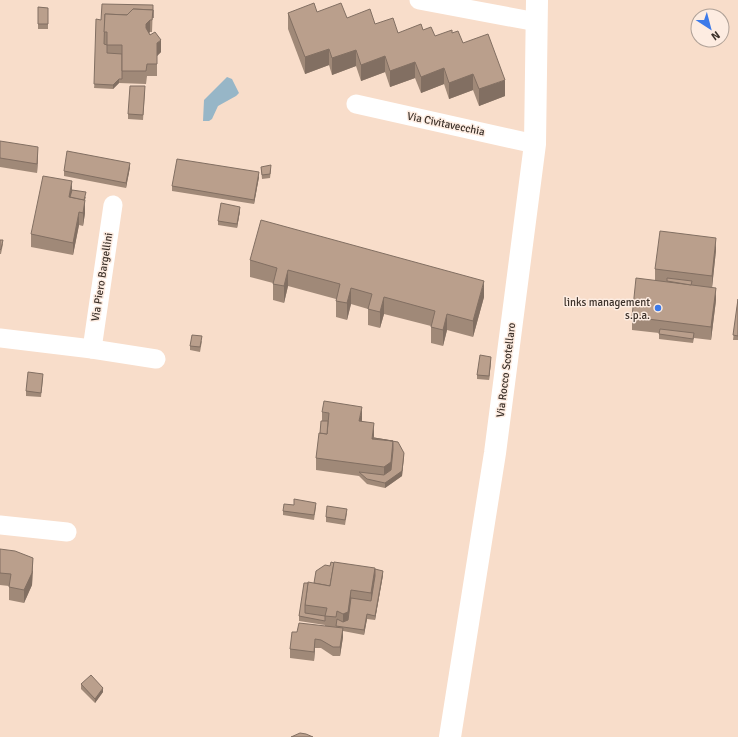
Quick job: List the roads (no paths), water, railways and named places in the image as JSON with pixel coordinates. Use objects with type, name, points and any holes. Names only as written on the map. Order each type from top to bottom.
[{"type":"street","points":[[419,0],[537,22]]},
{"type":"street","name":"Via Rocco Scotellaro","points":[[450,737],[496,453],[535,144],[537,0]]},
{"type":"street","name":"Via Civitavecchia","points":[[356,104],[535,144]]},
{"type":"street","name":"Via Piero Bargellini","points":[[92,349],[113,205]]},
{"type":"street","points":[[0,338],[92,349],[156,359]]},
{"type":"street","points":[[0,525],[67,532]]},
{"type":"water","points":[[227,77],[232,79],[239,93],[218,106],[212,119],[209,121],[203,121],[204,100]]},
{"type":"place","name":"links management s.p.a.","points":[[658,308]]}]
